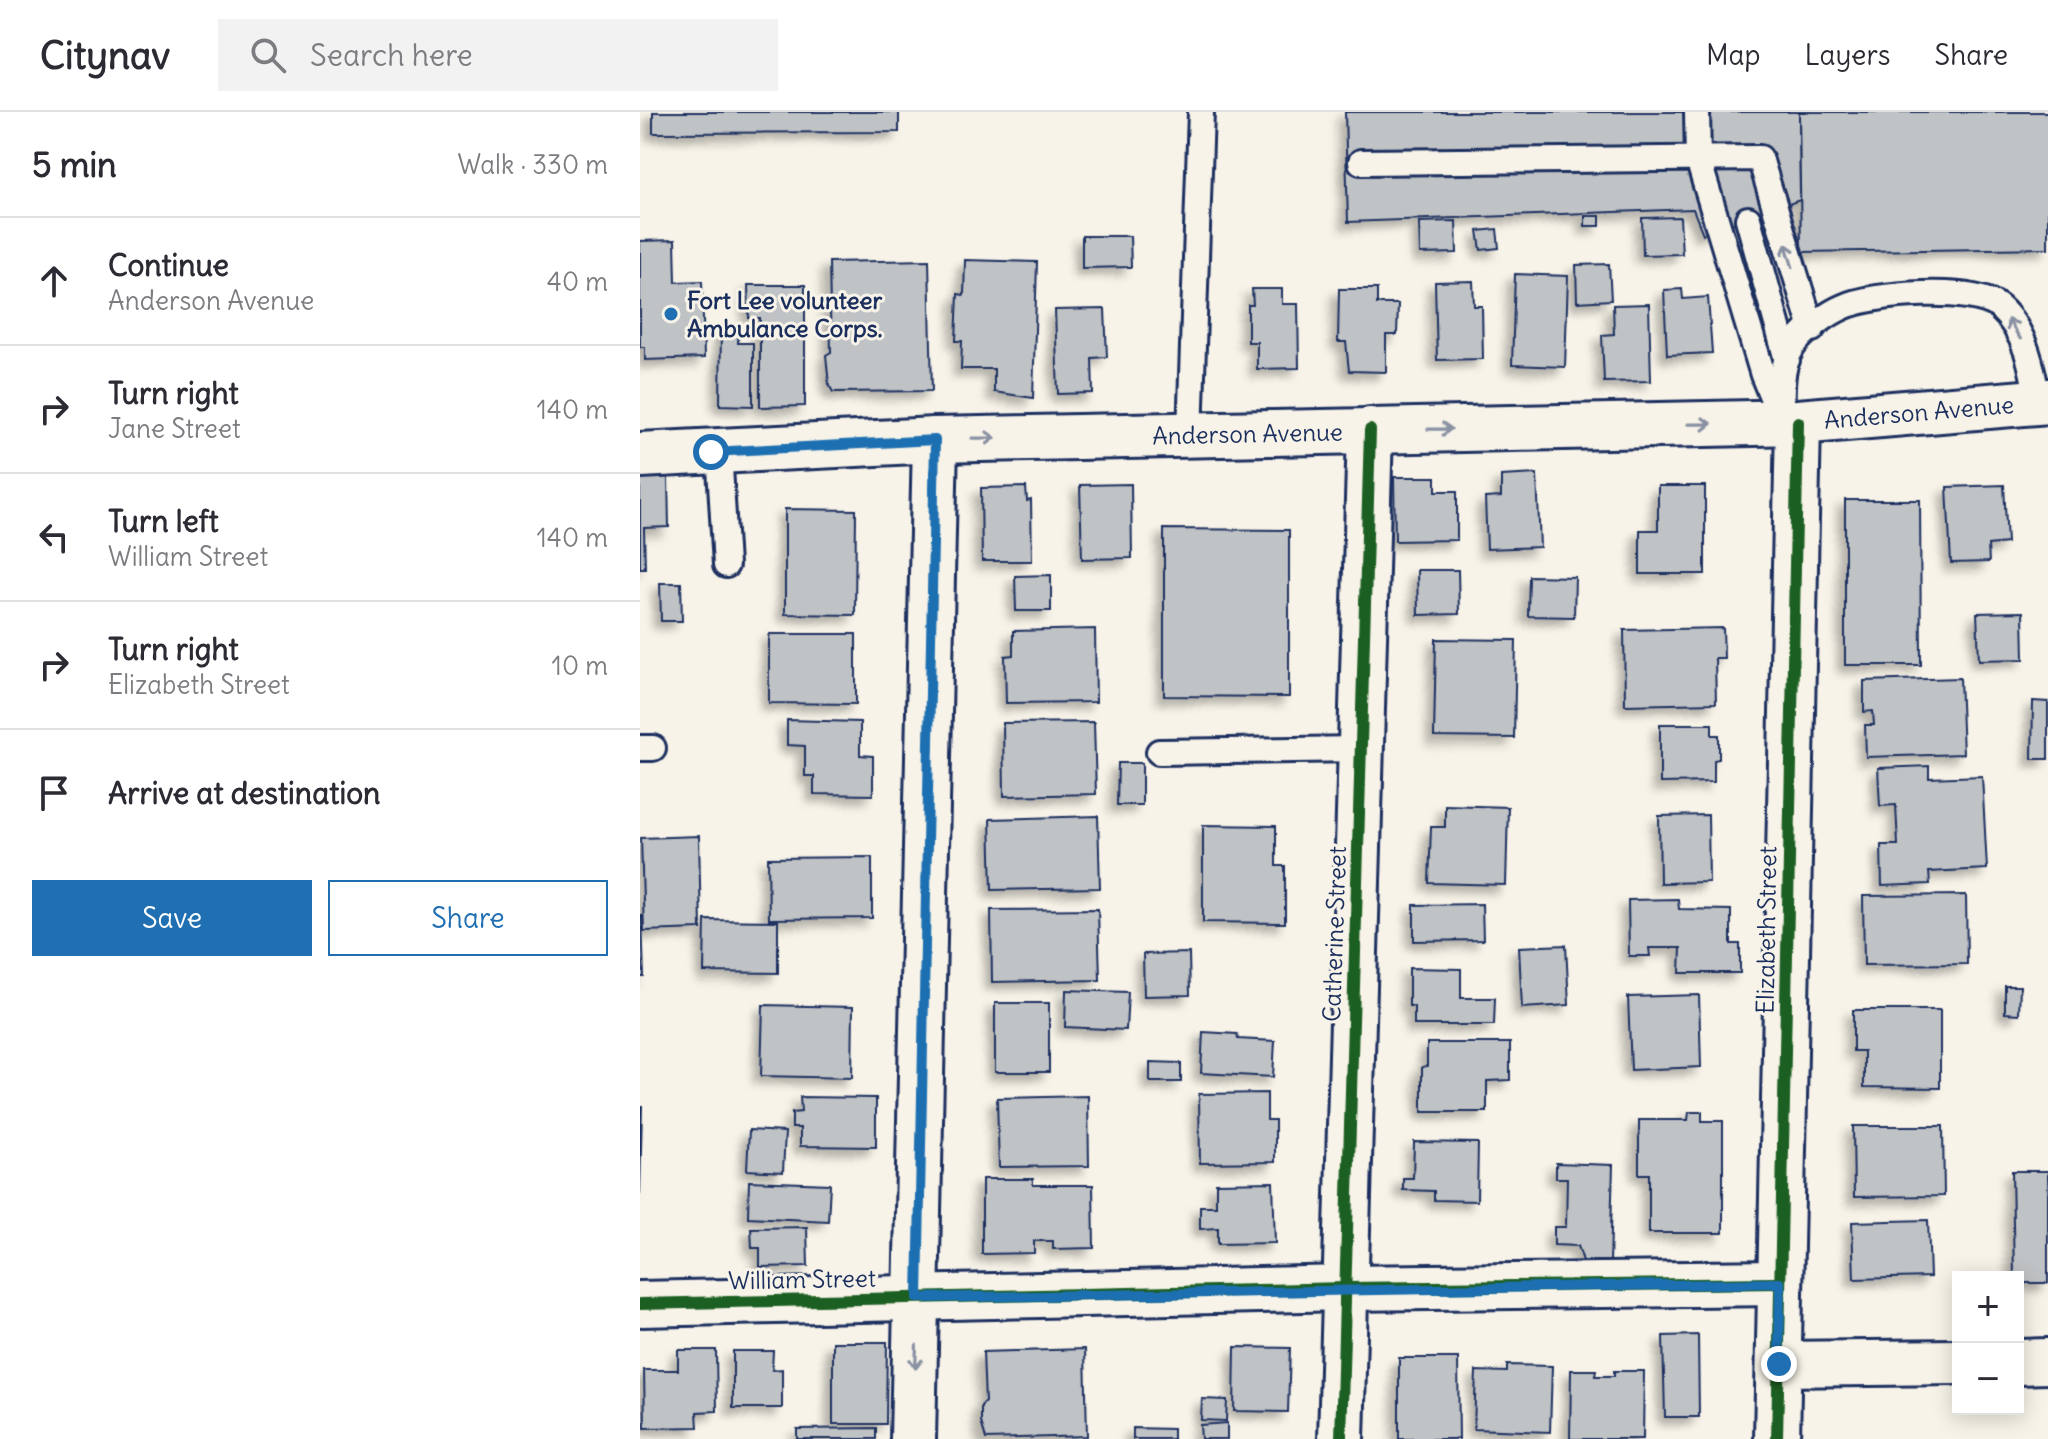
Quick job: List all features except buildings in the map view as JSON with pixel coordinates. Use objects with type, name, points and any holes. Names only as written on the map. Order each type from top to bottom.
[{"type":"street","name":"Anderson Avenue","points":[[640,455],[935,440],[1790,422],[2043,402]]},
{"type":"street","name":"Elizabeth Street","points":[[1777,1439],[1790,422]]},
{"type":"street","points":[[640,425],[715,451]]},
{"type":"street","name":"Catherine Street","points":[[1341,1439],[1370,430]]},
{"type":"street","points":[[913,1439],[935,440]]},
{"type":"street","name":"William Street","points":[[640,1304],[1346,1288],[1780,1283]]},
{"type":"street","points":[[2024,1362],[2048,1361]]},
{"type":"street","points":[[1779,1364],[1952,1362]]},
{"type":"lane","points":[[1190,434],[1201,112]]},
{"type":"lane","points":[[1697,112],[1698,159],[1763,375],[1790,422]]},
{"type":"lane","points":[[1361,162],[1760,158],[1812,329]]},
{"type":"lane","points":[[1748,219],[1787,360]]},
{"type":"lane","points":[[1790,422],[1782,374],[1797,340],[1843,306],[1886,297],[1970,294],[1999,307],[2020,336],[2033,364],[2043,402]]},
{"type":"lane","points":[[715,451],[726,565]]},
{"type":"lane","points":[[1159,752],[1361,749]]},
{"type":"cycle path","points":[[1777,1439],[1798,422]]},
{"type":"cycle path","points":[[1341,1439],[1370,430]]},
{"type":"cycle path","points":[[640,1304],[1346,1288],[1780,1283]]},
{"type":"place","name":"Fort Lee volunteer Ambulance Corps.","points":[[671,314]]},
{"type":"route","points":[[711,452],[935,440],[918,1298],[1346,1288],[1780,1283],[1779,1364]]}]
